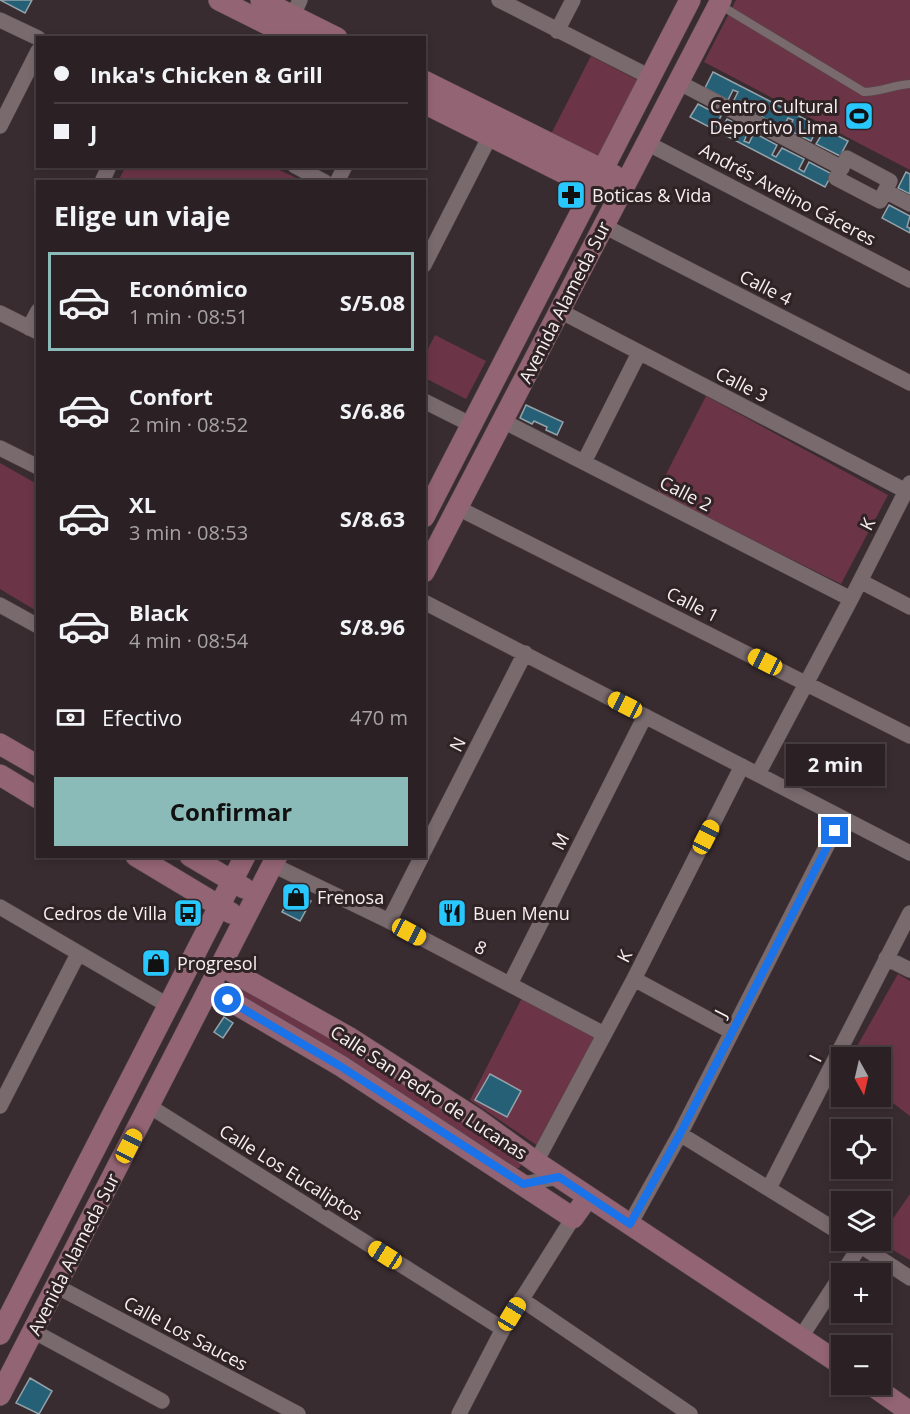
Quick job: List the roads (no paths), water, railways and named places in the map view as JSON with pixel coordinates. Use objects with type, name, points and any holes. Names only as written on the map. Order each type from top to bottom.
[{"type":"main road","points":[[219,0],[293,21],[332,36]]},
{"type":"main road","points":[[261,0],[293,21]]},
{"type":"main road","name":"Avenida Alameda Sur","points":[[426,513],[690,0]]},
{"type":"main road","name":"Avenida Alameda Sur","points":[[426,568],[720,2]]},
{"type":"main road","points":[[426,82],[622,191]]},
{"type":"main road","points":[[426,103],[490,136],[599,179]]},
{"type":"main road","points":[[0,744],[36,765]]},
{"type":"main road","points":[[0,775],[36,797]]},
{"type":"main road","points":[[139,858],[245,921]]},
{"type":"main road","points":[[193,858],[258,895]]},
{"type":"main road","name":"Avenida Alameda Sur","points":[[3,1323],[244,858]]},
{"type":"main road","name":"Avenida Alameda Sur","points":[[0,1395],[275,861]]},
{"type":"main road","name":"Calle San Pedro de Lucanas","points":[[222,966],[350,1038],[475,1118],[588,1197],[831,1357]]},
{"type":"main road","name":"Calle San Pedro de Lucanas","points":[[210,989],[340,1066],[573,1218]]},
{"type":"main road","points":[[573,1218],[588,1197]]},
{"type":"main road","points":[[886,1395],[910,1412]]},
{"type":"street","points":[[499,0],[650,77]]},
{"type":"street","points":[[557,31],[573,0]]},
{"type":"street","points":[[0,20],[36,37]]},
{"type":"street","points":[[0,126],[36,55]]},
{"type":"street","points":[[678,82],[842,168]]},
{"type":"street","points":[[426,261],[490,136]]},
{"type":"street","name":"Andrés Avelino Cáceres","points":[[647,142],[910,280]]},
{"type":"street","points":[[847,158],[891,181],[880,201],[836,178],[842,168],[847,158]]},
{"type":"street","points":[[299,168],[321,180]]},
{"type":"street","points":[[885,191],[910,204]]},
{"type":"street","name":"Calle 4","points":[[604,226],[910,383]]},
{"type":"street","name":"Calle 3","points":[[560,311],[908,487]]},
{"type":"street","points":[[0,313],[33,330]]},
{"type":"street","points":[[584,462],[639,352]]},
{"type":"street","points":[[426,402],[472,425]]},
{"type":"street","name":"Calle 2","points":[[503,421],[851,599]]},
{"type":"street","points":[[0,448],[36,466]]},
{"type":"street","name":"K","points":[[758,774],[908,487]]},
{"type":"street","name":"Calle 1","points":[[458,508],[910,736]]},
{"type":"street","points":[[860,581],[910,606]]},
{"type":"street","points":[[426,603],[910,853]]},
{"type":"street","points":[[0,605],[36,625]]},
{"type":"street","name":"N","points":[[426,847],[525,653]]},
{"type":"street","name":"M","points":[[510,984],[645,716]]},
{"type":"street","name":"K","points":[[536,1162],[634,979],[742,766]]},
{"type":"street","name":"J","points":[[630,1224],[680,1134],[841,818]]},
{"type":"street","points":[[389,921],[421,858]]},
{"type":"street","name":"8","points":[[275,861],[604,1034]]},
{"type":"street","points":[[0,908],[169,1006]]},
{"type":"street","name":"I","points":[[769,1188],[910,913]]},
{"type":"street","points":[[0,1106],[78,954]]},
{"type":"street","points":[[886,958],[910,970]]},
{"type":"street","points":[[634,979],[732,1032]]},
{"type":"street","name":"Calle Los Eucaliptos","points":[[149,1106],[503,1329]]},
{"type":"street","points":[[680,1134],[831,1227]]},
{"type":"street","points":[[523,1184],[559,1177]]},
{"type":"street","points":[[459,1414],[503,1329],[573,1218]]},
{"type":"street","points":[[868,1251],[910,1278]]},
{"type":"street","name":"Calle Los Sauces","points":[[56,1286],[298,1414]]},
{"type":"street","points":[[801,1337],[831,1291]]},
{"type":"street","points":[[521,1299],[690,1414]]},
{"type":"street","points":[[33,1331],[162,1401]]},
{"type":"lane","points":[[720,2],[864,92],[877,92],[899,84],[910,84]]},
{"type":"place","name":"Centro Cultural Deportivo Lima","points":[[859,116]]},
{"type":"place","name":"Boticas & Vida","points":[[571,195]]},
{"type":"place","name":"Frenosa","points":[[296,897]]},
{"type":"place","name":"Cedros de Villa","points":[[188,913]]},
{"type":"place","name":"Buen Menu","points":[[452,913]]},
{"type":"place","name":"Progresol","points":[[156,963]]}]
